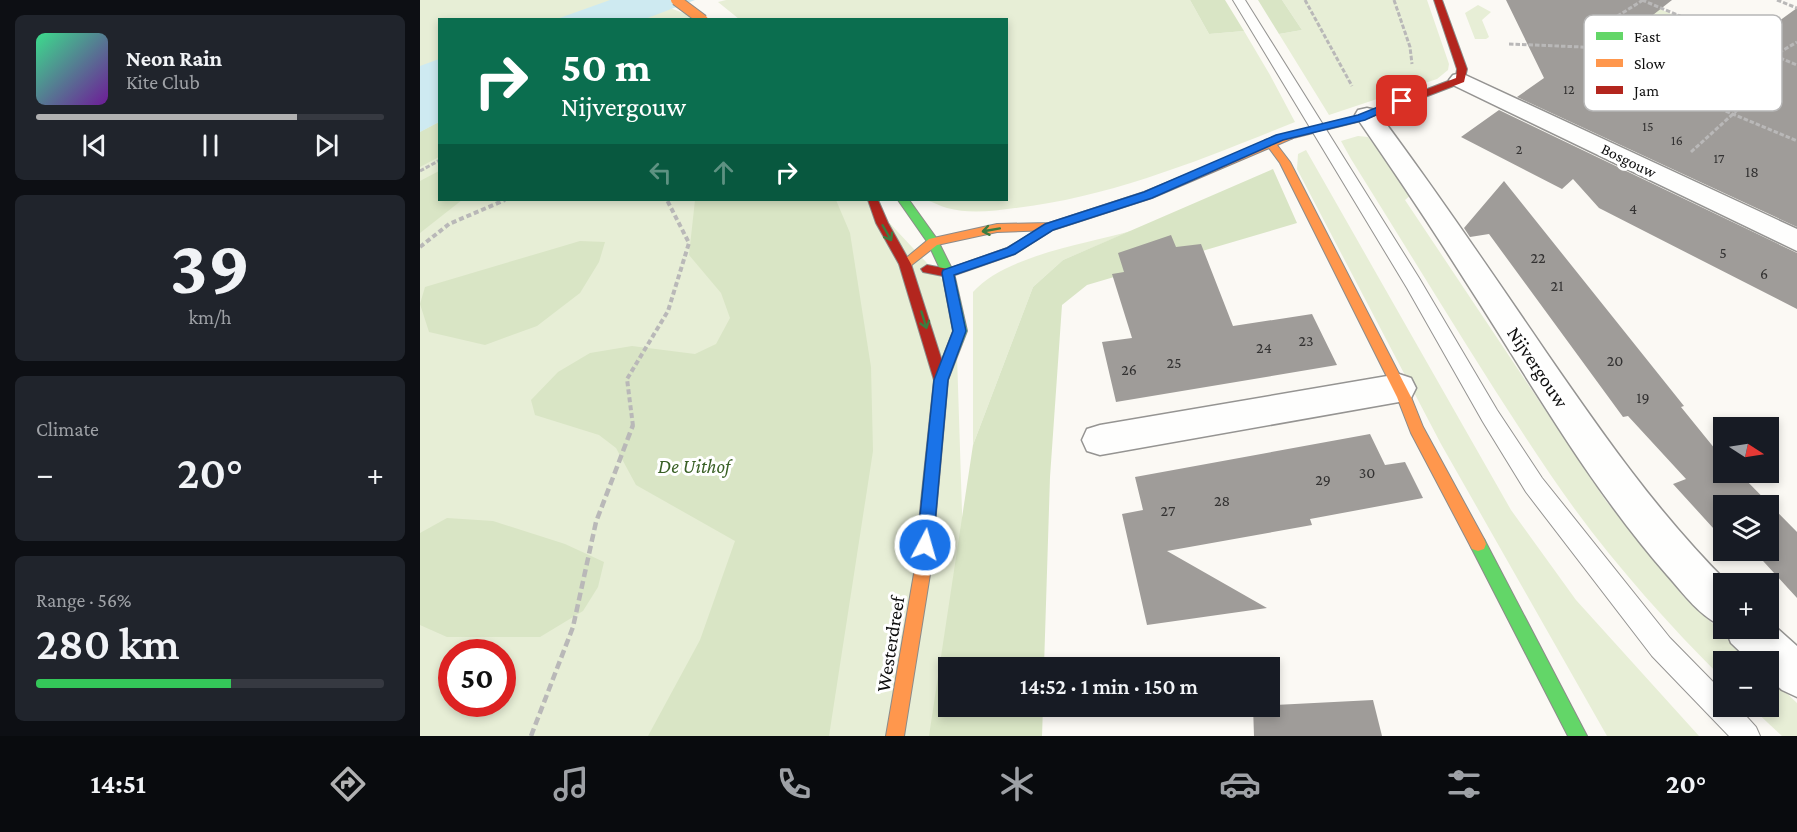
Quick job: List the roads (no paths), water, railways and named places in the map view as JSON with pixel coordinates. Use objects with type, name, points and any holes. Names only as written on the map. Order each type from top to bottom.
[{"type":"street","points":[[676,0],[700,18]]},
{"type":"street","points":[[905,264],[948,273],[1011,251],[1049,227],[1148,195],[1269,142],[1370,114],[1461,80],[1462,69],[1438,0]]},
{"type":"street","name":"Bosgouw","points":[[1461,80],[1797,241]]},
{"type":"street","name":"Nijvergouw","points":[[1370,114],[1600,461],[1687,568],[1713,595]]},
{"type":"street","points":[[1269,142],[1285,162],[1398,388],[1416,429],[1552,681],[1578,736]]},
{"type":"street","name":"Westerdreef","points":[[873,201],[882,223],[905,264],[941,380]]},
{"type":"street","name":"Westerdreef","points":[[895,736],[922,568],[941,380],[960,331],[948,273],[933,242],[904,201]]},
{"type":"street","points":[[905,264],[933,242],[997,228],[1049,227]]},
{"type":"street","points":[[1100,440],[1398,388]]},
{"type":"street","points":[[1758,639],[1797,675]]},
{"type":"lane","points":[[1239,0],[1534,485],[1661,647],[1747,736]]},
{"type":"water","points":[[610,0],[695,0],[648,18],[560,18]]},
{"type":"water","points":[[438,59],[438,123],[420,132],[420,66]]},
{"type":"park label","name":"De Uithof","points":[[694,466]]}]
